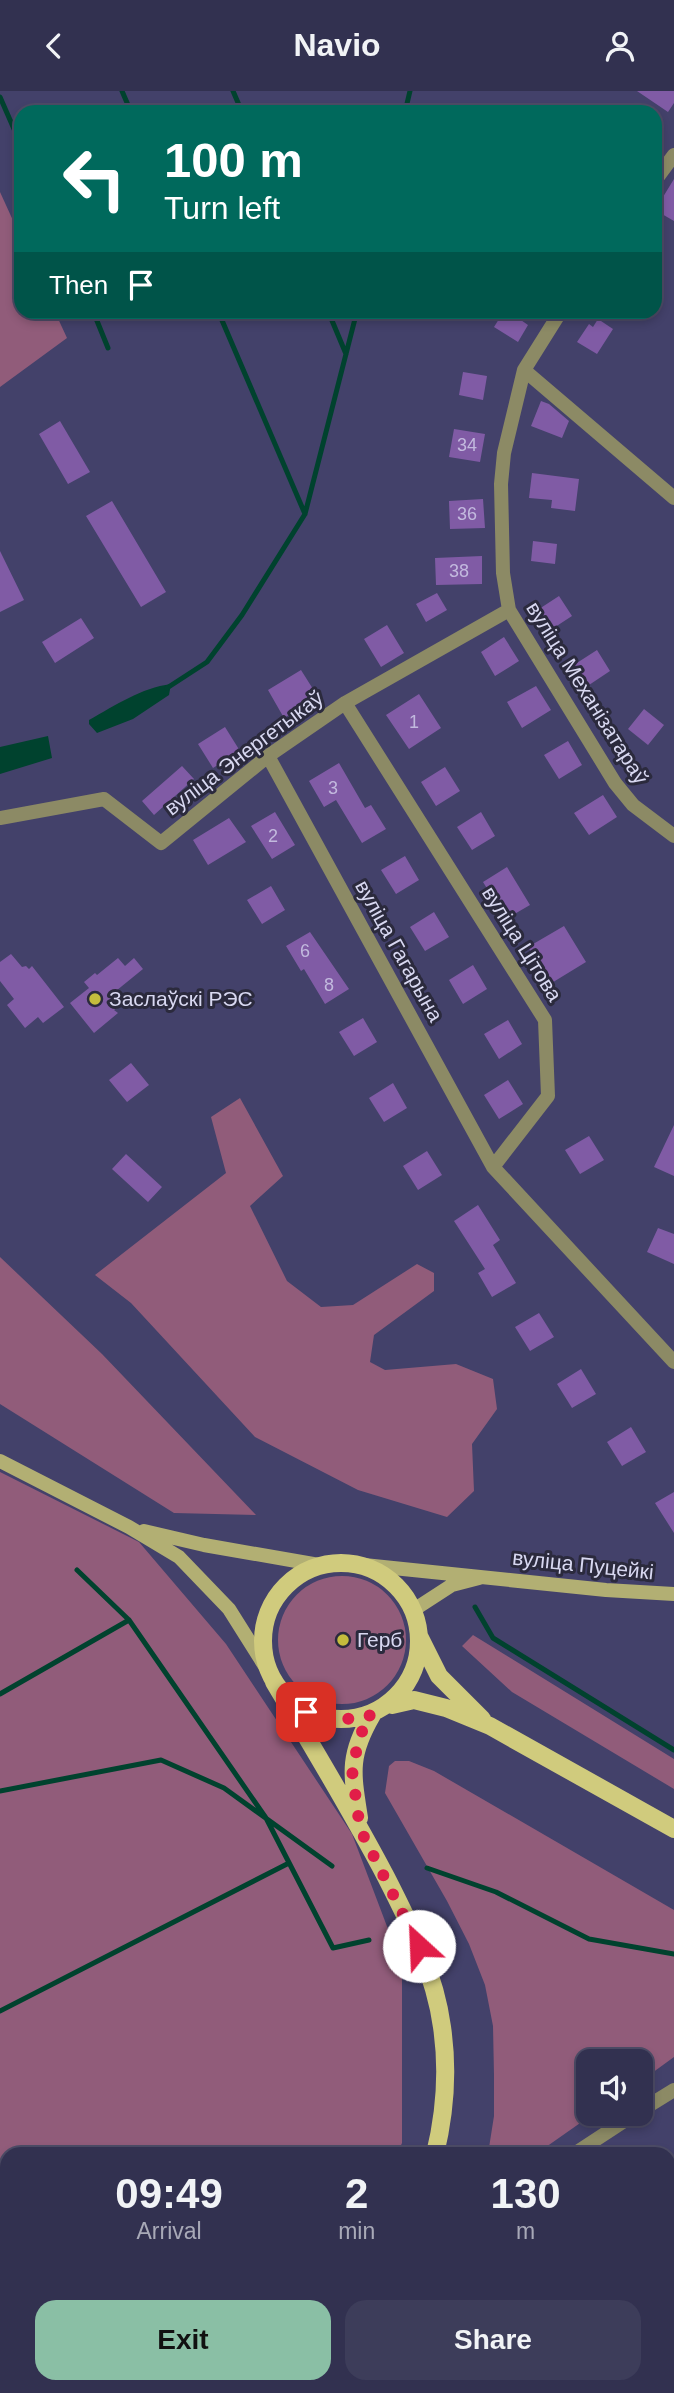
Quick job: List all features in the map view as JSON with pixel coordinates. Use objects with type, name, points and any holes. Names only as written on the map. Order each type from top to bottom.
[{"type":"main road","points":[[0,1461],[130,1527],[179,1557],[229,1609],[360,1829],[419,1946],[436,1997],[446,2071],[436,2147]]},
{"type":"main road","points":[[130,1527],[204,1545],[319,1565],[341,1562],[364,1565],[385,1575],[402,1590],[415,1609],[418,1634],[411,1674],[403,1692],[388,1706],[372,1715],[350,1720],[328,1719],[306,1712],[288,1699],[271,1676],[263,1649],[264,1628],[270,1607],[282,1589],[299,1575],[319,1565]]},
{"type":"main road","name":"вуліца Пуцейкі","points":[[364,1565],[606,1590],[674,1594]]},
{"type":"main road","name":"вуліца Пуцейкі","points":[[415,1609],[452,1585],[487,1576]]},
{"type":"main road","points":[[418,1634],[439,1676],[489,1726]]},
{"type":"main road","points":[[388,1706],[414,1700],[489,1726],[674,1829]]},
{"type":"main road","points":[[360,1829],[352,1770],[360,1735],[372,1715]]},
{"type":"street","points":[[662,171],[674,155]]},
{"type":"street","name":"вуліца Механізатараў","points":[[556,319],[524,370],[504,453],[503,573],[509,610],[615,782],[633,805],[674,836]]},
{"type":"street","points":[[524,370],[674,498]]},
{"type":"street","name":"вуліца Энергетыкаў","points":[[0,818],[104,799],[160,843],[268,756],[345,703],[509,610]]},
{"type":"street","name":"вуліца Цітова","points":[[345,703],[545,1020],[548,1097],[493,1167]]},
{"type":"street","name":"вуліца Гагарына","points":[[268,756],[493,1167]]},
{"type":"street","points":[[493,1167],[674,1362]]},
{"type":"street","points":[[653,2103],[674,2090]]},
{"type":"street","points":[[585,2147],[617,2126]]},
{"type":"shaded area","points":[[0,192],[14,223],[14,319],[58,319],[67,338],[0,387]]},
{"type":"shaded area","points":[[171,684],[169,695],[133,719],[97,733],[89,724],[89,720],[129,698],[149,689]]},
{"type":"shaded area","points":[[48,736],[52,758],[0,774],[0,747]]},
{"type":"shaded area","points":[[240,1098],[283,1176],[250,1206],[287,1281],[321,1307],[353,1305],[417,1264],[434,1273],[434,1291],[374,1335],[370,1362],[385,1370],[456,1364],[493,1379],[497,1409],[472,1444],[474,1491],[447,1517],[358,1490],[255,1437],[131,1303],[95,1275],[226,1173],[211,1117]]},
{"type":"shaded area","points":[[0,1257],[102,1354],[256,1515],[174,1513],[0,1404]]},
{"type":"shaded area","points":[[0,1472],[139,1542],[226,1644],[352,1834],[402,1966],[402,2143],[400,2147],[0,2147]]},
{"type":"shaded area","points":[[342,1576],[367,1580],[388,1594],[402,1615],[406,1640],[402,1665],[388,1686],[367,1700],[342,1704],[317,1700],[296,1686],[282,1665],[278,1640],[282,1615],[296,1594],[317,1580]]},
{"type":"shaded area","points":[[473,1635],[674,1759],[674,1789],[512,1692],[462,1646]]},
{"type":"shaded area","points":[[395,1761],[409,1761],[434,1771],[674,1910],[674,2057],[653,2072],[653,2049],[576,2049],[576,2126],[546,2147],[489,2147],[494,2116],[493,2026],[485,1985],[469,1944],[447,1901],[385,1793],[389,1766]]},
{"type":"building","points":[[637,91],[674,91],[674,103],[668,112],[662,105],[658,105]]},
{"type":"building","points":[[674,179],[674,221],[662,214],[662,199]]},
{"type":"building","points":[[499,319],[519,319],[528,325],[518,342],[494,327]]},
{"type":"building","points":[[598,319],[613,329],[597,354],[577,342],[589,324],[593,327]]},
{"type":"building","points":[[463,372],[487,376],[483,400],[459,395]]},
{"type":"building","points":[[541,401],[549,404],[569,421],[562,438],[531,426]]},
{"type":"building","points":[[60,421],[90,472],[68,484],[39,434]]},
{"type":"building","points":[[454,429],[485,434],[480,462],[449,457]]},
{"type":"building","points":[[532,473],[579,479],[575,511],[551,508],[552,500],[529,498]]},
{"type":"building","points":[[483,499],[485,528],[450,529],[449,501]]},
{"type":"building","points":[[112,501],[166,592],[141,607],[86,516]]},
{"type":"building","points":[[533,541],[557,544],[555,564],[531,561]]},
{"type":"building","points":[[0,551],[24,600],[0,612]]},
{"type":"building","points":[[482,556],[482,584],[436,585],[435,558]]},
{"type":"building","points":[[437,593],[447,610],[426,622],[416,604]]},
{"type":"building","points":[[559,596],[572,616],[549,631],[536,611]]},
{"type":"building","points":[[81,618],[94,638],[55,663],[42,642]]},
{"type":"building","points":[[387,625],[404,653],[381,667],[364,639]]},
{"type":"building","points":[[504,637],[519,661],[495,676],[481,652]]},
{"type":"building","points":[[597,650],[610,671],[583,689],[569,668]]},
{"type":"building","points":[[301,670],[318,697],[284,718],[268,690]]},
{"type":"building","points":[[536,686],[551,710],[522,728],[507,702]]},
{"type":"building","points":[[419,694],[441,728],[409,749],[386,715]]},
{"type":"building","points":[[644,709],[664,725],[648,745],[628,729]]},
{"type":"building","points":[[225,727],[240,751],[213,768],[198,744]]},
{"type":"building","points":[[568,741],[582,765],[559,779],[544,755]]},
{"type":"building","points":[[339,763],[365,808],[371,805],[386,829],[362,843],[336,800],[324,807],[309,781]]},
{"type":"building","points":[[182,766],[194,779],[154,815],[142,801]]},
{"type":"building","points":[[445,767],[460,791],[436,806],[421,782]]},
{"type":"building","points":[[603,795],[617,817],[589,835],[574,813]]},
{"type":"building","points":[[275,812],[295,845],[272,859],[251,826]]},
{"type":"building","points":[[481,812],[495,836],[472,850],[457,827]]},
{"type":"building","points":[[229,818],[246,842],[208,865],[193,840]]},
{"type":"building","points":[[405,856],[419,880],[396,894],[381,870]]},
{"type":"building","points":[[507,867],[530,905],[506,919],[483,882]]},
{"type":"building","points":[[271,886],[285,910],[262,924],[247,900]]},
{"type":"building","points":[[434,912],[449,937],[425,951],[410,927]]},
{"type":"building","points":[[564,926],[586,962],[550,984],[528,947]]},
{"type":"building","points":[[310,932],[349,989],[325,1004],[304,969],[301,971],[286,946]]},
{"type":"building","points":[[11,954],[22,967],[29,969],[32,966],[64,1007],[43,1023],[38,1017],[25,1028],[7,1005],[14,999],[0,981],[0,962]]},
{"type":"building","name":"Заслаўскі РЭС","points":[[118,958],[125,966],[134,958],[143,969],[111,995],[120,1006],[114,1010],[118,1013],[94,1033],[70,1003],[89,988],[84,982]]},
{"type":"building","points":[[473,965],[487,989],[463,1004],[449,980]]},
{"type":"building","points":[[363,1018],[377,1042],[354,1056],[339,1032]]},
{"type":"building","points":[[508,1020],[522,1044],[499,1059],[484,1034]]},
{"type":"building","points":[[131,1063],[149,1085],[127,1102],[109,1080]]},
{"type":"building","points":[[508,1080],[523,1104],[499,1119],[484,1095]]},
{"type":"building","points":[[393,1083],[407,1108],[384,1122],[369,1098]]},
{"type":"building","points":[[674,1125],[674,1176],[654,1167]]},
{"type":"building","points":[[589,1136],[604,1160],[580,1174],[565,1150]]},
{"type":"building","points":[[427,1151],[442,1175],[418,1190],[403,1166]]},
{"type":"building","points":[[126,1154],[162,1187],[148,1202],[112,1169]]},
{"type":"building","points":[[478,1205],[500,1240],[493,1245],[516,1283],[492,1297],[478,1273],[485,1269],[454,1221]]},
{"type":"building","points":[[658,1228],[674,1234],[674,1264],[647,1252]]},
{"type":"building","points":[[539,1313],[554,1337],[530,1351],[515,1327]]},
{"type":"building","points":[[581,1369],[596,1394],[572,1408],[557,1384]]},
{"type":"building","points":[[631,1427],[646,1452],[622,1466],[607,1442]]},
{"type":"building","points":[[674,1492],[674,1533],[655,1503]]},
{"type":"waterway","points":[[122,91],[128,105]]},
{"type":"waterway","points":[[233,91],[239,105]]},
{"type":"waterway","points":[[407,105],[410,91]]},
{"type":"waterway","points":[[0,97],[14,129]]},
{"type":"waterway","points":[[96,319],[108,348]]},
{"type":"waterway","points":[[221,319],[305,514]]},
{"type":"waterway","points":[[331,319],[346,354]]},
{"type":"waterway","points":[[167,688],[207,662],[242,615],[305,514],[355,319]]},
{"type":"waterway","points":[[0,1694],[129,1620],[77,1570]]},
{"type":"waterway","points":[[475,1607],[493,1638],[674,1750]]},
{"type":"waterway","points":[[129,1620],[266,1818],[333,1948],[369,1940]]},
{"type":"waterway","points":[[0,1791],[161,1760],[224,1788],[332,1866]]},
{"type":"waterway","points":[[0,2011],[289,1863]]},
{"type":"waterway","points":[[427,1868],[496,1892],[589,1939],[674,1954]]},
{"type":"place","name":"Заслаўскі РЭС","points":[[95,999]]},
{"type":"place","name":"Герб","points":[[343,1640]]},
{"type":"route","points":[[306,1712],[328,1719],[350,1720],[372,1715],[360,1735],[352,1770],[360,1829],[419,1946]]}]
